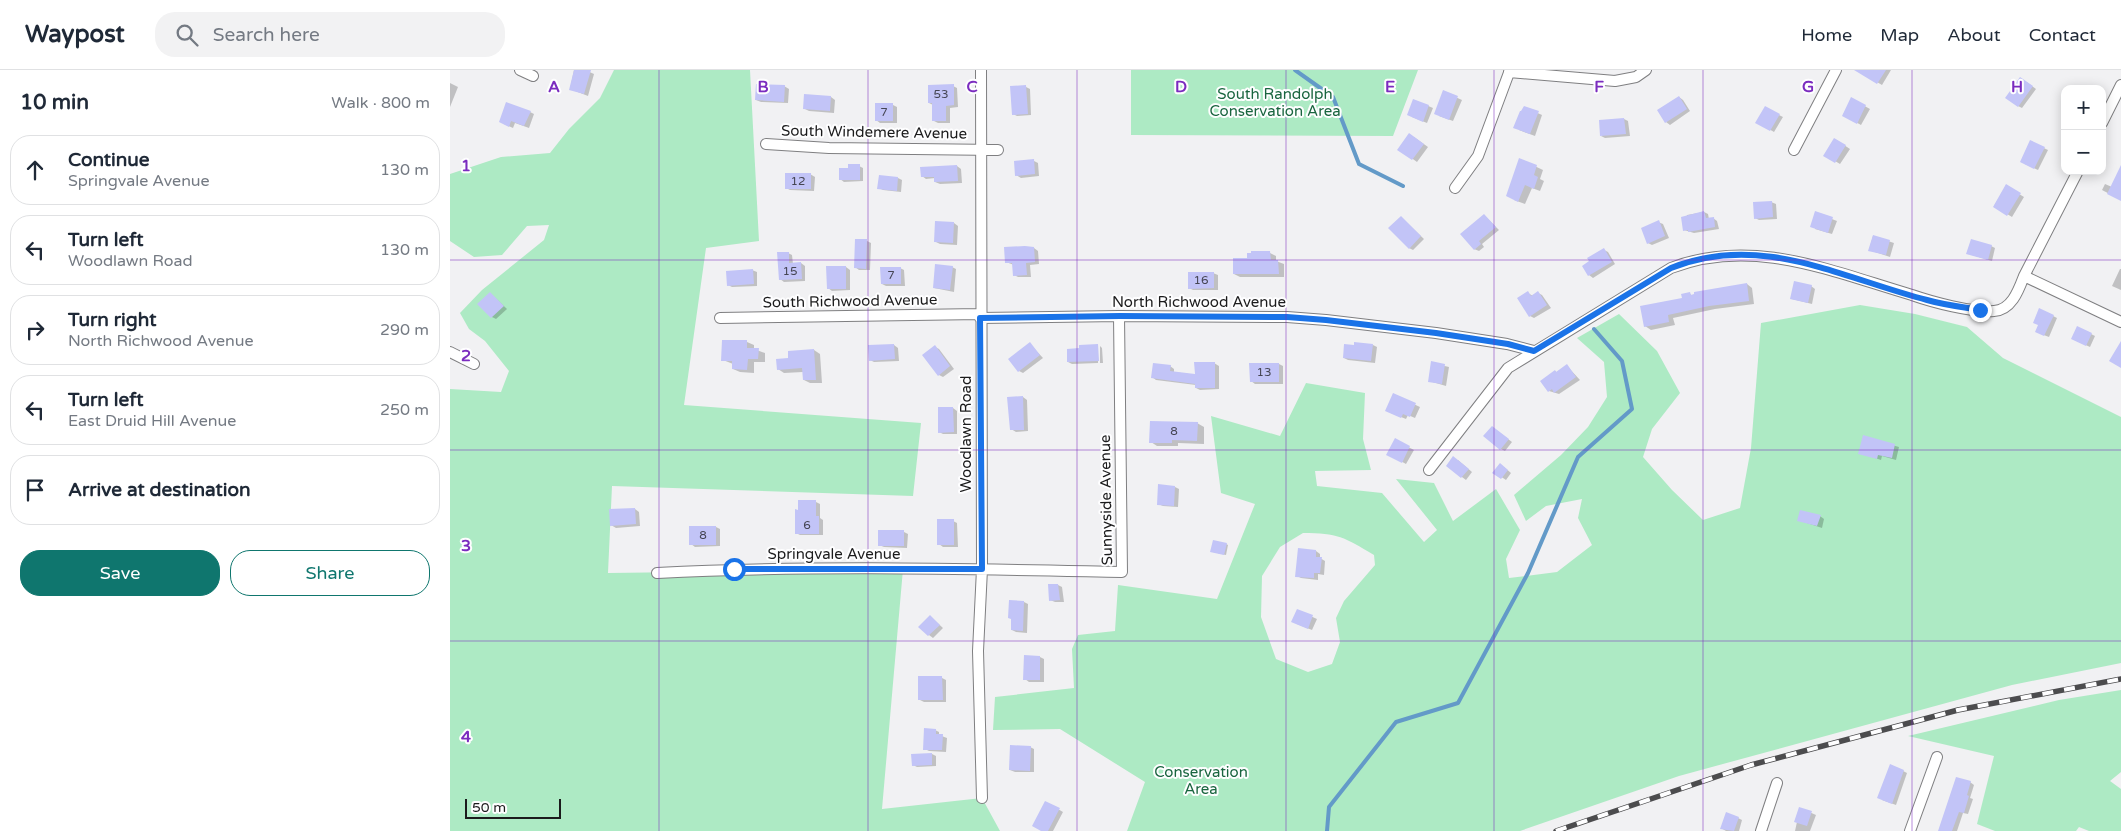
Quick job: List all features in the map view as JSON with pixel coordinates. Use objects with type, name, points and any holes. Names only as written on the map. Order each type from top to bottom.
[{"type":"street","points":[[520,70],[533,76]]},
{"type":"street","name":"Woodlawn Road","points":[[981,70],[982,569],[978,651],[982,798]]},
{"type":"street","points":[[1455,188],[1478,156],[1510,71],[1615,81],[1636,77],[1646,70]]},
{"type":"street","points":[[1794,150],[1836,70]]},
{"type":"street","points":[[2106,115],[2121,86]]},
{"type":"street","name":"South Windemere Avenue","points":[[766,144],[829,148],[998,150]]},
{"type":"street","points":[[1429,470],[1508,368],[1671,268],[1690,261],[1709,257],[1746,255],[1790,259],[1812,264],[1926,300],[1995,312],[2010,303],[2018,293],[2024,276],[2076,175]]},
{"type":"street","points":[[2024,276],[2121,322]]},
{"type":"street","name":"North Richwood Avenue","points":[[980,316],[1287,317],[1436,333],[1508,344],[1534,351]]},
{"type":"street","name":"South Richwood Avenue","points":[[720,318],[980,316]]},
{"type":"street","name":"Sunnyside Avenue","points":[[982,569],[1122,572],[1120,316]]},
{"type":"street","points":[[450,352],[474,364]]},
{"type":"street","name":"Springvale Avenue","points":[[657,573],[734,569],[982,569]]},
{"type":"street","points":[[1910,831],[1937,757]]},
{"type":"street","points":[[1761,831],[1777,783]]},
{"type":"green space","points":[[614,70],[750,70],[759,241],[706,248],[684,405],[921,423],[913,496],[612,486],[608,573],[903,569],[882,809],[982,798],[1000,831],[450,831],[450,389],[501,392],[509,371],[485,341],[469,329],[460,313],[482,290],[544,240],[549,225],[527,226],[502,255],[474,257],[450,241],[450,174],[501,157],[550,153],[569,129],[600,98]]},
{"type":"green space","name":"South Randolph Conservation Area","points":[[1131,70],[1418,70],[1393,136],[1131,135]]},
{"type":"green space","name":"Conservation Area","points":[[1860,305],[1915,314],[1967,327],[2003,358],[2121,417],[2121,663],[2012,685],[1679,776],[1520,831],[1127,831],[1145,782],[1060,729],[993,730],[995,697],[1074,688],[1072,649],[1078,635],[1115,631],[1118,585],[1217,599],[1255,504],[1221,493],[1211,416],[1280,436],[1306,383],[1365,393],[1363,439],[1371,470],[1315,471],[1317,486],[1382,493],[1424,542],[1437,530],[1396,479],[1434,483],[1453,521],[1496,489],[1520,530],[1506,559],[1509,578],[1557,572],[1592,545],[1578,518],[1582,499],[1546,506],[1526,521],[1514,495],[1561,455],[1588,427],[1607,397],[1604,362],[1577,338],[1619,314],[1657,351],[1680,393],[1652,429],[1643,457],[1672,490],[1703,520],[1740,508],[1751,448],[1761,323]],"holes":[[[1303,533],[1340,537],[1374,555],[1375,565],[1344,601],[1336,618],[1340,642],[1332,664],[1308,672],[1276,659],[1261,617],[1262,576],[1280,547]]]},
{"type":"green space","points":[[2121,690],[2121,772],[2110,781],[2121,789],[2121,831],[2089,831],[2079,827],[2076,831],[1995,831],[1977,824],[1994,756],[1908,736],[2059,700]]},
{"type":"building","points":[[574,70],[591,70],[584,94],[569,90]]},
{"type":"building","points":[[1854,70],[1886,70],[1877,84]]},
{"type":"building","points":[[2020,77],[2033,86],[2018,107],[2005,98]]},
{"type":"building","points":[[756,84],[785,85],[784,102],[755,100]]},
{"type":"building","points":[[954,84],[954,105],[946,106],[946,121],[932,121],[932,103],[928,103],[928,85]]},
{"type":"building","points":[[1026,85],[1028,114],[1012,115],[1010,86]]},
{"type":"building","points":[[1443,90],[1458,96],[1449,120],[1434,114]]},
{"type":"building","points":[[804,94],[831,96],[830,111],[803,109]]},
{"type":"building","points":[[1679,96],[1687,109],[1665,123],[1657,110]]},
{"type":"building","points":[[1851,97],[1866,105],[1857,124],[1842,116]]},
{"type":"building","points":[[1413,99],[1429,105],[1423,122],[1407,115]]},
{"type":"building","points":[[506,102],[531,111],[524,126],[511,121],[509,127],[499,122]]},
{"type":"building","points":[[875,103],[893,103],[893,121],[875,121]]},
{"type":"building","points":[[1524,106],[1539,111],[1530,134],[1513,128]]},
{"type":"building","points":[[1765,106],[1780,114],[1770,131],[1755,123]]},
{"type":"building","points":[[1624,118],[1626,134],[1600,136],[1599,120]]},
{"type":"building","points":[[1409,133],[1424,144],[1412,160],[1397,150]]},
{"type":"building","points":[[1834,138],[1846,145],[1835,163],[1823,156]]},
{"type":"building","points":[[2030,140],[2045,147],[2034,169],[2020,162]]},
{"type":"building","points":[[1519,158],[1537,165],[1534,175],[1538,177],[1534,189],[1525,185],[1518,202],[1506,196]]},
{"type":"building","points":[[1034,159],[1035,174],[1015,176],[1014,161]]},
{"type":"building","points":[[848,164],[860,164],[860,180],[839,180],[839,168],[848,168]]},
{"type":"building","points":[[957,165],[958,181],[934,182],[934,177],[921,177],[920,167]]},
{"type":"building","points":[[2121,165],[2121,201],[2107,194]]},
{"type":"building","points":[[785,173],[811,173],[811,189],[785,189]]},
{"type":"building","points":[[879,175],[898,177],[897,191],[877,189]]},
{"type":"building","points":[[2006,184],[2021,193],[2007,216],[1993,207]]},
{"type":"building","points":[[1772,201],[1773,217],[1754,219],[1753,202]]},
{"type":"building","points":[[1704,211],[1706,218],[1714,217],[1715,227],[1688,232],[1688,230],[1683,231],[1681,217]]},
{"type":"building","points":[[1815,211],[1833,217],[1828,233],[1810,227]]},
{"type":"building","points":[[1484,214],[1496,227],[1479,241],[1481,244],[1474,250],[1460,234]]},
{"type":"building","points":[[1401,216],[1421,236],[1409,249],[1388,228]]},
{"type":"building","points":[[1659,220],[1665,236],[1647,244],[1641,228]]},
{"type":"building","points":[[935,221],[954,222],[953,243],[934,242]]},
{"type":"building","points":[[1873,235],[1890,240],[1886,255],[1868,251]]},
{"type":"building","points":[[855,239],[867,239],[866,269],[854,268]]},
{"type":"building","points":[[1971,239],[1992,245],[1988,260],[1966,254]]},
{"type":"building","points":[[1004,247],[1034,247],[1035,262],[1026,263],[1027,275],[1013,276],[1012,263],[1005,263]]},
{"type":"building","points":[[1604,248],[1612,262],[1588,276],[1582,266],[1589,261],[1587,258]]},
{"type":"building","points":[[1251,251],[1270,251],[1271,260],[1278,260],[1279,274],[1233,274],[1233,258],[1247,258],[1247,253],[1251,253]]},
{"type":"building","points":[[777,252],[789,252],[789,263],[801,262],[802,279],[779,280]]},
{"type":"building","points":[[935,264],[953,266],[950,290],[933,288]]},
{"type":"building","points":[[826,266],[846,266],[846,289],[827,289]]},
{"type":"building","points":[[880,267],[901,267],[901,284],[881,284]]},
{"type":"building","points":[[753,269],[754,284],[727,286],[726,271]]},
{"type":"building","points":[[1188,272],[1214,272],[1214,288],[1188,289]]},
{"type":"building","points":[[1794,281],[1812,285],[1808,303],[1790,299]]},
{"type":"building","points":[[1747,283],[1749,301],[1709,306],[1668,315],[1669,322],[1644,327],[1640,306],[1682,298],[1681,294],[1690,292],[1691,295],[1694,292]]},
{"type":"building","points":[[1528,291],[1531,296],[1538,291],[1547,305],[1529,317],[1517,298]]},
{"type":"building","points":[[490,292],[504,306],[491,318],[477,304]]},
{"type":"building","points":[[2039,308],[2054,315],[2044,336],[2035,332],[2038,325],[2033,323]]},
{"type":"building","points":[[2077,326],[2092,333],[2086,346],[2071,339]]},
{"type":"building","points":[[722,340],[747,340],[747,348],[759,348],[758,359],[748,359],[747,370],[732,369],[732,361],[721,361]]},
{"type":"building","points":[[2121,341],[2121,368],[2109,361]]},
{"type":"building","points":[[1030,342],[1040,355],[1018,372],[1008,359]]},
{"type":"building","points":[[1354,342],[1373,344],[1371,361],[1343,358],[1344,344],[1354,345]]},
{"type":"building","points":[[894,344],[895,359],[869,361],[868,345]]},
{"type":"building","points":[[1098,344],[1099,361],[1067,362],[1067,349],[1079,348],[1079,345]]},
{"type":"building","points":[[935,345],[950,366],[938,376],[922,355]]},
{"type":"building","points":[[814,349],[816,380],[803,380],[802,368],[777,370],[776,359],[788,358],[788,351]]},
{"type":"building","points":[[1431,361],[1445,364],[1442,384],[1428,382]]},
{"type":"building","points":[[1194,362],[1215,362],[1215,388],[1195,388],[1195,384],[1151,378],[1153,363],[1171,365],[1170,371],[1195,374]]},
{"type":"building","points":[[1249,363],[1279,363],[1279,382],[1250,382]]},
{"type":"building","points":[[1567,364],[1576,377],[1554,393],[1552,389],[1548,392],[1540,381]]},
{"type":"building","points":[[1393,393],[1416,403],[1410,417],[1403,414],[1401,418],[1385,411]]},
{"type":"building","points":[[1023,396],[1024,430],[1010,430],[1007,397]]},
{"type":"building","points":[[938,407],[953,407],[954,432],[938,433]]},
{"type":"building","points":[[1150,421],[1198,422],[1197,441],[1172,440],[1172,443],[1149,443]]},
{"type":"building","points":[[1492,426],[1509,439],[1500,450],[1483,436]]},
{"type":"building","points":[[1863,435],[1895,444],[1892,458],[1878,455],[1877,459],[1858,454]]},
{"type":"building","points":[[1395,438],[1410,446],[1402,463],[1386,455]]},
{"type":"building","points":[[1453,456],[1469,469],[1461,478],[1446,466]]},
{"type":"building","points":[[1500,463],[1508,470],[1501,479],[1492,473]]},
{"type":"building","points":[[1158,484],[1175,486],[1174,506],[1157,505]]},
{"type":"building","points":[[798,500],[816,500],[816,516],[819,516],[819,534],[795,534],[795,509],[798,510]]},
{"type":"building","points":[[635,508],[636,524],[610,526],[609,509]]},
{"type":"building","points":[[1800,510],[1821,515],[1817,526],[1797,521]]},
{"type":"building","points":[[937,519],[954,519],[954,545],[937,545]]},
{"type":"building","points":[[689,526],[716,526],[716,545],[689,545]]},
{"type":"building","points":[[878,530],[904,530],[904,546],[878,546]]},
{"type":"building","points":[[1213,540],[1227,543],[1224,555],[1210,552]]},
{"type":"building","points":[[1298,548],[1316,550],[1316,557],[1322,557],[1320,573],[1314,573],[1314,578],[1295,577]]},
{"type":"building","points":[[1048,584],[1058,584],[1060,600],[1049,601]]},
{"type":"building","points":[[1009,600],[1024,601],[1023,631],[1011,630],[1011,619],[1008,618]]},
{"type":"building","points":[[1297,609],[1313,615],[1308,629],[1291,622]]},
{"type":"building","points":[[930,615],[940,625],[928,636],[918,627]]},
{"type":"building","points":[[1024,655],[1040,656],[1040,680],[1023,680]]},
{"type":"building","points":[[918,676],[942,676],[943,700],[918,700]]},
{"type":"building","points":[[924,728],[936,729],[936,734],[943,734],[942,750],[923,750]]},
{"type":"building","points":[[1010,745],[1031,746],[1030,771],[1009,770]]},
{"type":"building","points":[[932,753],[932,765],[912,766],[911,754]]},
{"type":"building","points":[[1890,764],[1904,770],[1892,804],[1877,798]]},
{"type":"building","points":[[1956,777],[1971,781],[1964,813],[1959,812],[1952,831],[1938,831]]},
{"type":"building","points":[[1045,801],[1060,808],[1048,831],[1041,831],[1032,826]]},
{"type":"building","points":[[1799,807],[1812,811],[1807,826],[1794,822]]},
{"type":"building","points":[[1726,812],[1739,817],[1734,831],[1720,829]]},
{"type":"waterway","points":[[1295,70],[1333,97],[1359,164],[1403,186]]},
{"type":"waterway","points":[[1327,831],[1329,807],[1396,722],[1458,703],[1528,573],[1578,457],[1632,409],[1622,361],[1594,329]]},
{"type":"railway","points":[[1556,831],[1751,765],[1958,710],[2121,679]]},
{"type":"route","points":[[734,569],[982,569],[980,318],[1120,316],[1182,318],[1287,317],[1366,323],[1508,344],[1534,351],[1671,268],[1709,257],[1746,255],[1768,256],[1812,264],[1926,300],[1980,310]]}]
